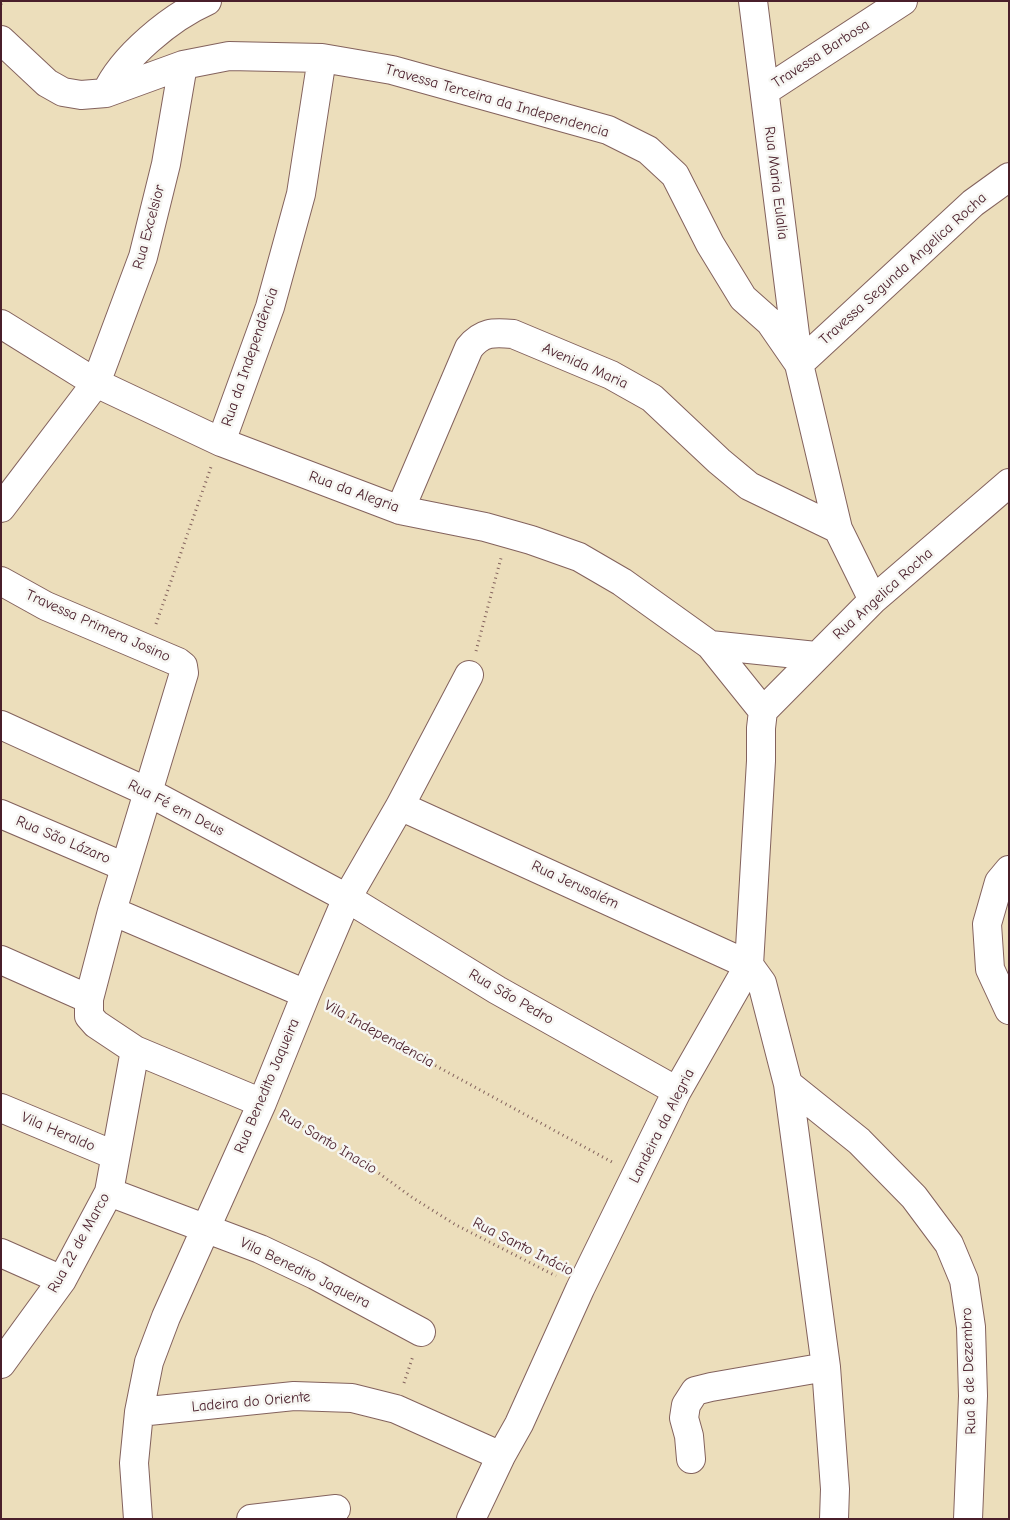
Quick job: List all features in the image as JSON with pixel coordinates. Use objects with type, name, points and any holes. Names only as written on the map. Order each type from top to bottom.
[{"type":"street","points":[[106,93],[112,80],[155,34],[196,6],[207,1]]},
{"type":"street","name":"Rua Maria Eulalia","points":[[753,1],[799,364]]},
{"type":"street","name":"Travessa Barbosa","points":[[765,90],[903,1]]},
{"type":"street","name":"Travessa Terceira da Independencia","points":[[1,40],[47,83],[63,92],[81,95],[106,93],[183,65],[229,56],[322,58],[392,70],[608,130],[648,150],[675,175],[710,244],[743,298],[770,322],[799,364],[838,529],[873,600]]},
{"type":"street","name":"Rua da Independência","points":[[220,442],[270,308],[301,194],[322,58]]},
{"type":"street","name":"Rua Excelsior","points":[[1,508],[96,383],[143,258],[166,164],[183,65]]},
{"type":"street","name":"Travessa Segunda Angelica Rocha","points":[[799,364],[973,203],[1009,176]]},
{"type":"street","name":"Rua da Alegria","points":[[1,324],[96,383],[220,442],[400,510],[508,534],[579,557],[622,582],[710,645],[763,711]]},
{"type":"street","name":"Avenida Maria","points":[[400,510],[469,348],[482,336],[498,333],[513,334],[611,375],[652,398],[719,461],[749,486],[838,529]]},
{"type":"street","name":"Rua Angelica Rocha","points":[[763,711],[873,600],[1009,483]]},
{"type":"street","name":"Travessa Primera Josino","points":[[1,581],[46,606],[147,648],[183,666],[184,673],[112,911],[89,1008]]},
{"type":"street","name":"Rua da Alegria","points":[[710,645],[816,656]]},
{"type":"street","name":"Rua Benedito Jaqueira","points":[[138,1519],[134,1463],[139,1412],[149,1362],[166,1317],[262,1103],[347,898],[400,806],[469,675]]},
{"type":"street","name":"Landeira da Alegria","points":[[471,1519],[501,1456],[519,1424],[580,1289],[677,1091],[749,965],[763,711]]},
{"type":"street","name":"Rua Fé em Deus","points":[[1,725],[148,792],[347,898]]},
{"type":"street","name":"Rua Jerusalém","points":[[400,806],[749,965]]},
{"type":"street","name":"Rua São Lázaro","points":[[1,814],[125,867]]},
{"type":"street","points":[[1003,886],[987,924],[990,969],[1009,1010]]},
{"type":"street","name":"Rua São Pedro","points":[[347,898],[497,990],[677,1091]]},
{"type":"street","name":"Vila Independencia","points":[[112,911],[306,994]]},
{"type":"street","name":"Rua Santo Inacio","points":[[1,960],[89,1008],[96,1024],[135,1050],[262,1103]]},
{"type":"street","points":[[749,965],[762,983],[788,1084],[826,1367],[835,1489],[834,1519]]},
{"type":"street","name":"Rua 22 de Marco","points":[[1,1364],[62,1280],[109,1192],[114,1155],[135,1050]]},
{"type":"street","name":"Rua 8 de Dezembro","points":[[788,1084],[859,1141],[914,1197],[949,1244],[964,1280],[970,1327],[973,1396],[968,1519]]},
{"type":"street","name":"Vila Heraldo","points":[[1,1108],[114,1155]]},
{"type":"street","name":"Vila Benedito Jaqueira","points":[[109,1192],[260,1249],[315,1275],[422,1332]]},
{"type":"street","points":[[1,1253],[62,1280]]},
{"type":"street","points":[[691,1459],[689,1436],[684,1418],[686,1405],[695,1391],[711,1386],[826,1367]]},
{"type":"street","name":"Ladeira do Oriente","points":[[139,1412],[294,1396],[352,1398],[396,1409],[501,1456]]},
{"type":"street","points":[[251,1519],[336,1509]]},
{"type":"path","name":"Rua da Independência","points":[[147,648],[220,442]]},
{"type":"path","points":[[469,675],[508,534]]},
{"type":"path","name":"Vila Independencia","points":[[306,994],[636,1176]]},
{"type":"path","name":"Rua Santo Inacio","points":[[262,1103],[362,1160],[413,1198],[456,1225]]},
{"type":"path","name":"Rua Santo Inácio","points":[[456,1225],[580,1289]]},
{"type":"path","points":[[396,1409],[422,1332]]}]
